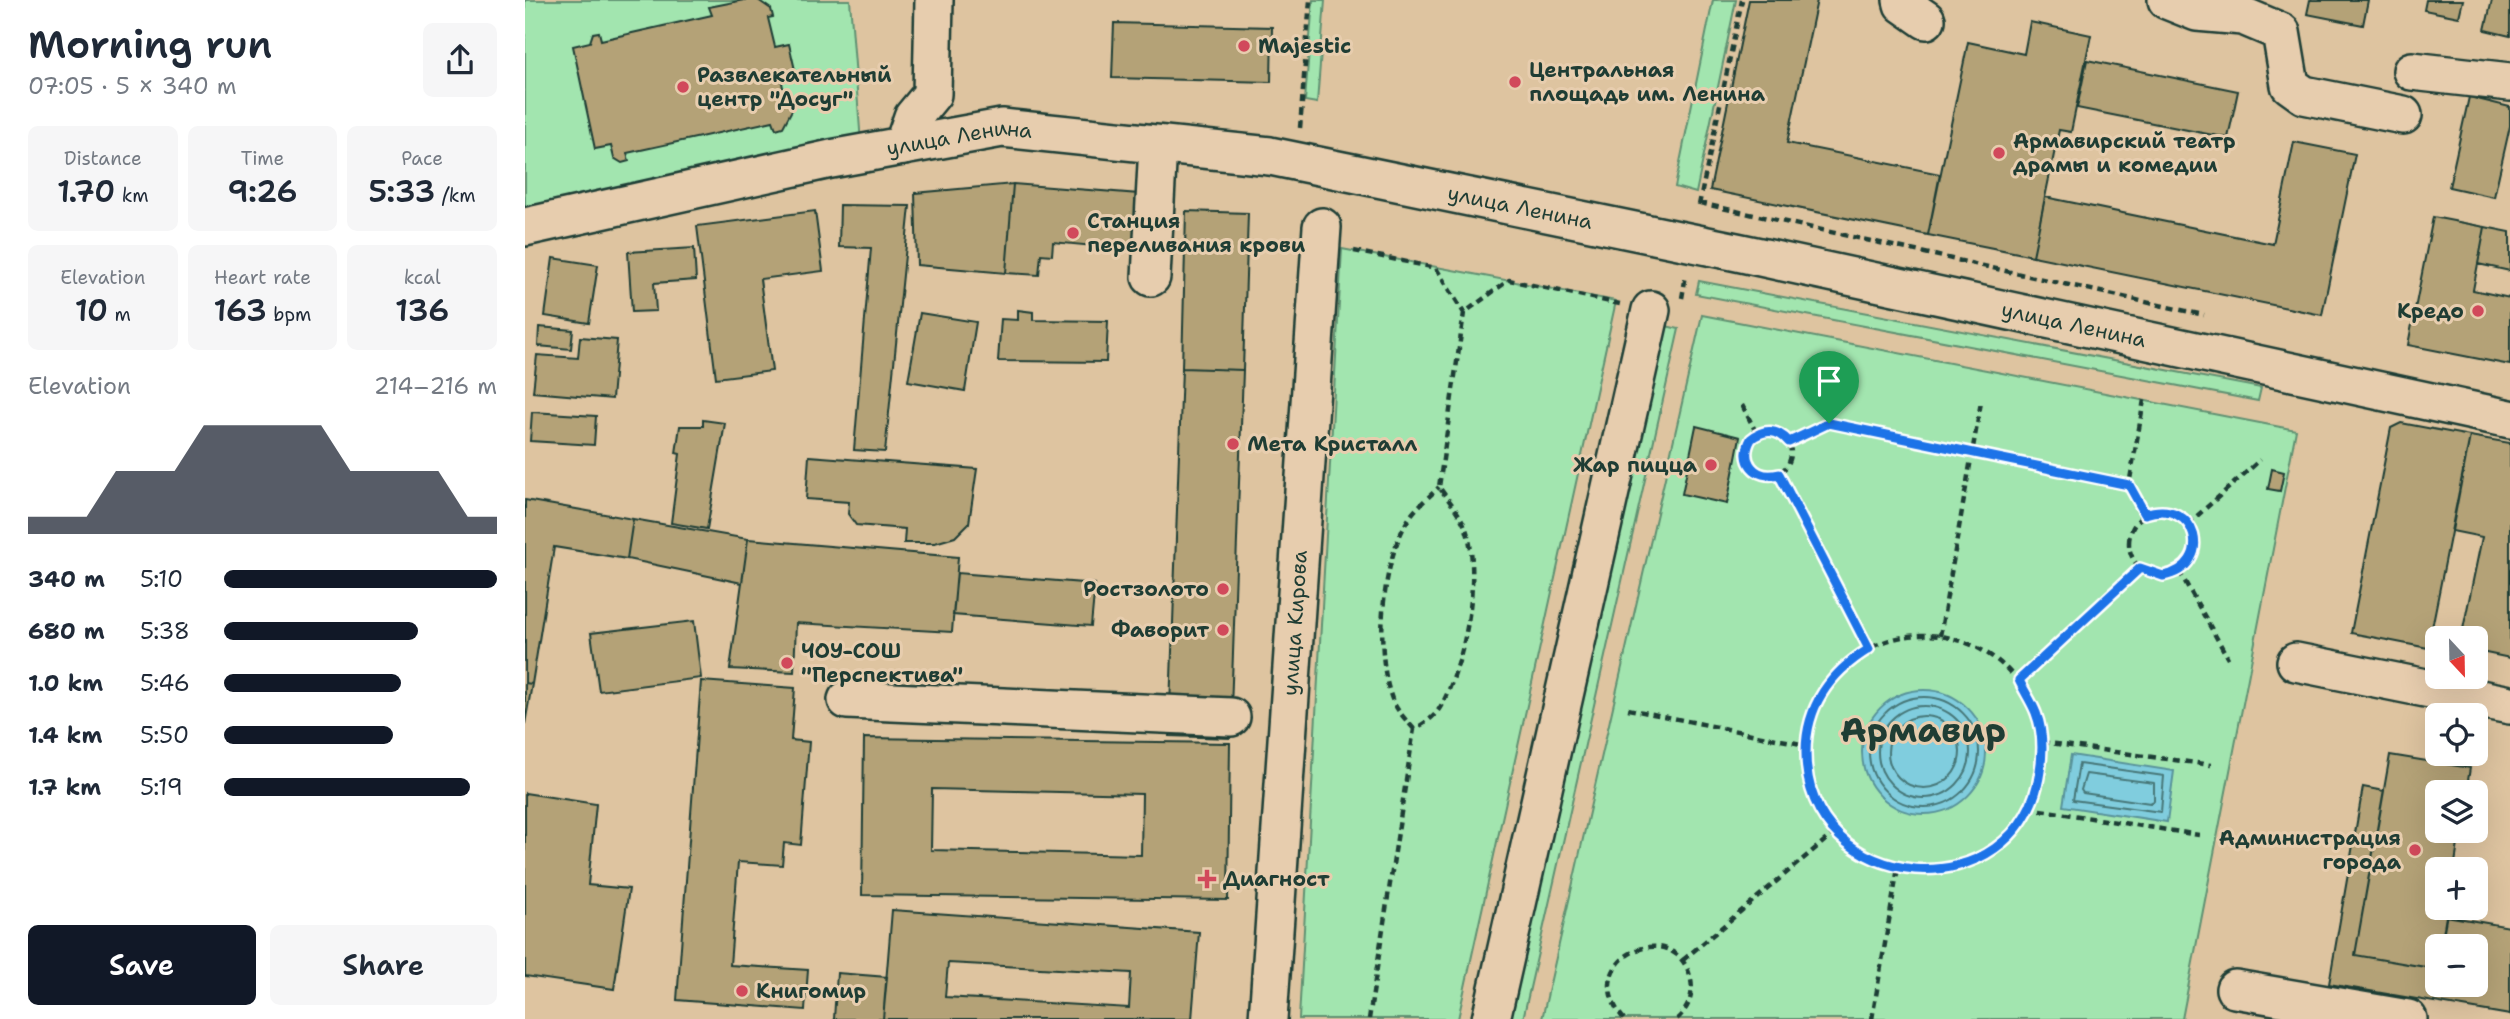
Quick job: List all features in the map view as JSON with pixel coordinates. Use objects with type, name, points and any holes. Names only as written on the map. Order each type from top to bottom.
[{"type":"street","points":[[903,146],[913,117],[932,94],[934,0]]},
{"type":"street","points":[[2167,0],[2197,12],[2243,16],[2281,32],[2290,85],[2304,94],[2403,115]]},
{"type":"street","points":[[2412,71],[2510,82]]},
{"type":"street","name":"улица Ленина","points":[[525,227],[903,146],[1002,128],[1284,159],[1691,242],[2510,419]]},
{"type":"street","points":[[1151,278],[1157,145]]},
{"type":"street","name":"улица Кирова","points":[[1268,1019],[1322,227]]},
{"type":"street","points":[[1491,1019],[1666,308]]},
{"type":"street","points":[[2295,662],[2510,705]]},
{"type":"street","points":[[847,701],[1231,717]]},
{"type":"street","points":[[2235,989],[2408,1019]]},
{"type":"path","points":[[1284,159],[1310,0]]},
{"type":"path","points":[[1464,313],[1509,281],[1666,308],[1691,242],[1742,0]]},
{"type":"path","points":[[1700,203],[2205,316]]},
{"type":"path","points":[[1322,227],[1342,249],[1436,268],[1464,313],[1439,487],[1411,515],[1400,536],[1391,561],[1385,603],[1383,635],[1387,682],[1393,701],[1415,729],[1369,1019]]},
{"type":"path","points":[[1829,423],[1839,373]]},
{"type":"path","points":[[2144,400],[2129,485],[2145,514]]},
{"type":"path","points":[[1940,636],[1981,402]]},
{"type":"path","points":[[1742,405],[1757,434]]},
{"type":"path","points":[[1789,442],[1829,423],[1971,450],[2129,485]]},
{"type":"path","points":[[1771,431],[1789,442],[1791,457],[1785,470],[1779,474],[1764,475],[1747,461],[1747,446],[1757,434],[1771,431]]},
{"type":"path","points":[[2188,524],[2260,460]]},
{"type":"path","points":[[1779,474],[1869,649]]},
{"type":"path","points":[[1415,729],[1430,720],[1442,705],[1468,623],[1471,575],[1467,530],[1458,511],[1439,487]]},
{"type":"path","points":[[2167,511],[2177,514],[2188,524],[2195,539],[2194,550],[2190,560],[2179,571],[2163,576],[2140,568],[2130,552],[2129,541],[2137,521],[2145,514],[2167,511]]},
{"type":"path","points":[[2019,680],[2140,568]]},
{"type":"path","points":[[2179,571],[2228,658]]},
{"type":"path","points":[[1919,634],[1940,636],[1957,638],[1991,654],[2019,680],[2037,714],[2042,742],[2038,789],[2020,823],[1993,850],[1958,867],[1918,872],[1878,863],[1844,842],[1835,832],[1819,810],[1806,772],[1807,731],[1820,693],[1846,662],[1881,642],[1919,634]]},
{"type":"path","points":[[1628,709],[1806,745]]},
{"type":"path","points":[[2042,742],[2211,765]]},
{"type":"path","points":[[2028,808],[2199,835]]},
{"type":"path","points":[[1683,960],[1835,832]]},
{"type":"path","points":[[1872,1019],[1898,868]]},
{"type":"path","points":[[1624,1019],[1611,997],[1610,984],[1620,960],[1643,947],[1671,951],[1683,960],[1692,985],[1691,1000],[1677,1019]]},
{"type":"green space","points":[[525,0],[850,0],[861,143],[525,215]]},
{"type":"green space","points":[[1313,0],[1325,0],[1317,103],[1305,101]]},
{"type":"green space","points":[[1713,0],[1736,0],[1696,193],[1675,187]]},
{"type":"green space","points":[[1342,249],[1616,301],[1458,1019],[1299,1019]]},
{"type":"green space","points":[[1699,281],[2261,388],[2258,401],[1696,294]]},
{"type":"green space","points":[[1702,315],[2296,430],[2182,1019],[1542,1019]]},
{"type":"green space","points":[[1666,326],[1679,329],[1523,1019],[1509,1019]]},
{"type":"water","points":[[1924,690],[1948,695],[1968,708],[1981,728],[1986,752],[1981,776],[1968,796],[1948,809],[1924,814],[1900,809],[1880,796],[1867,776],[1862,752],[1867,728],[1880,708],[1900,695]]},
{"type":"water","points":[[2071,755],[2174,771],[2167,822],[2063,806]]},
{"type":"building","name":"Развлекательный центр \"Досуг\"","points":[[758,0],[771,9],[773,17],[768,18],[775,47],[789,44],[795,70],[780,73],[786,102],[791,101],[793,108],[783,127],[776,129],[773,121],[627,153],[629,161],[622,163],[614,158],[611,146],[595,149],[573,46],[590,42],[593,33],[599,32],[601,40],[712,15],[709,7]]},
{"type":"building","points":[[1749,0],[1817,0],[1787,143],[1940,174],[1928,235],[1710,190]]},
{"type":"building","points":[[2310,0],[2368,0],[2363,25],[2307,14]]},
{"type":"building","points":[[2426,0],[2463,0],[2459,17],[2424,10]]},
{"type":"building","points":[[2492,0],[2510,0],[2510,36],[2485,30]]},
{"type":"building","name":"Армавирский театр драмы и комедии","points":[[2030,22],[2091,35],[2071,132],[2059,130],[2033,256],[1928,235],[1968,42],[2024,54]]},
{"type":"building","points":[[1114,23],[1272,27],[1271,82],[1112,78]]},
{"type":"building","points":[[2087,60],[2238,91],[2228,138],[2077,108]]},
{"type":"building","points":[[2469,97],[2510,107],[2510,126],[2494,197],[2449,187]]},
{"type":"building","points":[[2294,142],[2355,154],[2322,315],[2033,256],[2045,197],[2273,244]]},
{"type":"building","name":"Cтанция переливания крови","points":[[1013,184],[1139,194],[1135,250],[1053,242],[1052,255],[1041,254],[1039,275],[1006,273]]},
{"type":"building","points":[[1013,184],[1006,273],[917,265],[915,193]]},
{"type":"building","points":[[840,205],[910,206],[885,452],[854,450],[871,248],[839,247]]},
{"type":"building","points":[[815,211],[823,271],[760,279],[772,371],[716,378],[697,226]]},
{"type":"building","points":[[1186,211],[1248,213],[1243,370],[1182,368]]},
{"type":"building","points":[[2433,217],[2485,227],[2473,290],[2510,298],[2510,365],[2408,345]]},
{"type":"building","points":[[2485,227],[2510,232],[2510,271],[2478,264]]},
{"type":"building","points":[[694,248],[696,280],[654,283],[656,311],[632,312],[628,252]]},
{"type":"building","points":[[553,258],[598,265],[589,323],[545,316]]},
{"type":"building","points":[[1018,310],[1033,312],[1033,320],[1108,321],[1106,362],[998,361],[1001,319],[1018,320]]},
{"type":"building","points":[[920,313],[976,322],[965,391],[908,381]]},
{"type":"building","points":[[539,327],[573,330],[571,349],[538,346]]},
{"type":"building","points":[[580,337],[617,340],[612,399],[533,392],[537,355],[578,358]]},
{"type":"building","points":[[1182,368],[1243,370],[1230,738],[1169,736]]},
{"type":"building","points":[[532,412],[596,416],[594,445],[530,441]]},
{"type":"building","points":[[703,420],[725,423],[707,529],[671,523],[680,454],[676,453],[680,426],[703,426]]},
{"type":"building","points":[[2401,423],[2470,436],[2432,626],[2425,626],[2425,647],[2351,633],[2391,428]]},
{"type":"building","name":"Жар пицца","points":[[1696,426],[1740,437],[1727,504],[1682,494]]},
{"type":"building","points":[[2470,436],[2510,443],[2510,658],[2489,654],[2489,626],[2464,626],[2482,537],[2452,531]]},
{"type":"building","points":[[809,456],[977,469],[969,523],[955,537],[935,543],[904,543],[905,529],[856,525],[848,514],[849,502],[806,499]]},
{"type":"building","points":[[2272,469],[2284,472],[2280,491],[2268,489]]},
{"type":"building","points":[[525,500],[633,519],[627,559],[554,547],[532,684],[525,683]]},
{"type":"building","points":[[633,519],[748,539],[742,583],[627,559]]},
{"type":"building","points":[[748,539],[958,557],[952,632],[796,623],[794,672],[730,669]]},
{"type":"building","points":[[957,573],[1095,584],[1091,626],[953,615]]},
{"type":"building","points":[[694,621],[701,678],[599,691],[591,633]]},
{"type":"building","points":[[701,681],[795,688],[791,740],[809,742],[801,845],[784,843],[782,865],[738,862],[730,965],[808,970],[805,1010],[677,1000]]},
{"type":"building","points":[[525,683],[532,684],[525,724]]},
{"type":"building","points":[[864,738],[1230,743],[1228,900],[862,895]],"holes":[[[932,789],[1142,794],[1141,855],[931,850]]]},
{"type":"building","name":"Администрация города","points":[[2390,755],[2425,761],[2425,766],[2470,768],[2468,780],[2425,780],[2425,843],[2458,843],[2456,857],[2425,857],[2425,920],[2446,920],[2443,934],[2425,934],[2425,967],[2355,955]]},
{"type":"building","points":[[2363,787],[2384,791],[2355,955],[2425,967],[2425,997],[2488,997],[2488,934],[2443,934],[2445,920],[2469,920],[2510,927],[2510,1015],[2329,984]]},
{"type":"building","points":[[525,793],[596,804],[588,885],[629,889],[614,989],[525,976]]},
{"type":"building","points":[[892,910],[1199,932],[1192,1019],[883,1019]],"holes":[[[948,963],[1131,973],[1129,1008],[945,997]]]},
{"type":"building","points":[[837,973],[887,977],[883,1019],[834,1019]]},
{"type":"place","name":"Majestic","points":[[1244,46]]},
{"type":"place","name":"Центральная площадь им. Ленина","points":[[1515,82]]},
{"type":"place","name":"Развлекательный центр \"Досуг\"","points":[[683,87]]},
{"type":"place","name":"Армавирский театр драмы и комедии","points":[[1999,153]]},
{"type":"place","name":"Cтанция переливания крови","points":[[1073,233]]},
{"type":"place","name":"Кредо","points":[[2478,311]]},
{"type":"place","name":"Мета Кристалл","points":[[1233,444]]},
{"type":"place","name":"Жар пицца","points":[[1711,465]]},
{"type":"place","name":"Ростзолото","points":[[1223,589]]},
{"type":"place","name":"Фаворит","points":[[1223,630]]},
{"type":"place","name":"ЧОУ-СОШ \"Перспектива\"","points":[[787,663]]},
{"type":"place","name":"Администрация города","points":[[2415,850]]},
{"type":"place","name":"Диагност","points":[[1207,879]]},
{"type":"place","name":"Книгомир","points":[[742,991]]},
{"type":"district","name":"Армавир","points":[[1923,730]]},
{"type":"route","points":[[1829,423],[1971,450],[2129,485],[2145,514],[2167,511],[2177,514],[2186,520],[2195,539],[2190,560],[2183,569],[2163,576],[2152,575],[2140,568],[2019,680],[2037,714],[2042,742],[2038,789],[2020,823],[1993,850],[1958,867],[1918,872],[1878,863],[1844,842],[1819,810],[1806,772],[1807,731],[1820,693],[1846,662],[1869,649],[1779,474],[1771,476],[1756,472],[1747,461],[1746,453],[1751,439],[1764,431],[1778,433],[1789,442],[1829,423]]}]
